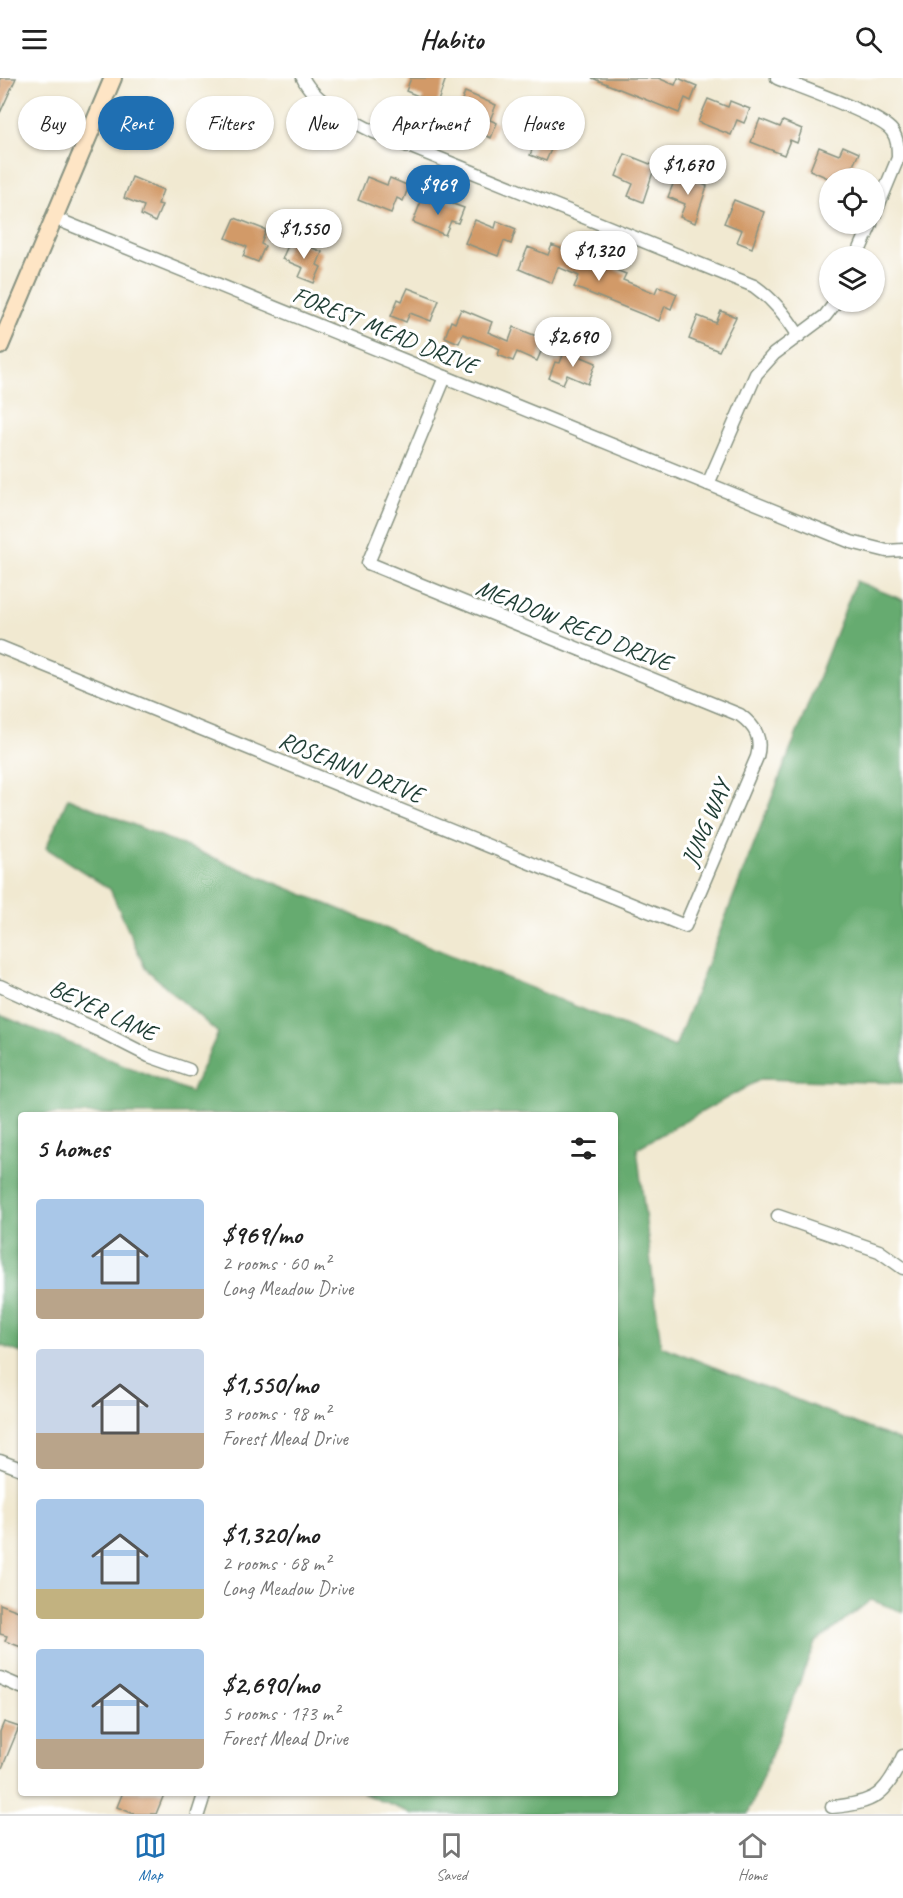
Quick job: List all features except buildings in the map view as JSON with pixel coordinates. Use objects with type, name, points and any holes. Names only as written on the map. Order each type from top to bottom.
[{"type":"main road","points":[[0,346],[113,78]]},
{"type":"street","points":[[303,78],[313,94],[374,132],[754,286],[781,309],[799,336]]},
{"type":"street","points":[[777,78],[876,118],[892,130],[896,139],[898,158],[885,189]]},
{"type":"street","name":"FOREST MEAD DRIVE","points":[[54,218],[851,542],[887,551],[903,550]]},
{"type":"street","points":[[708,484],[756,374],[767,360],[828,312]]},
{"type":"street","name":"MEADOW REED DRIVE","points":[[445,377],[368,563],[740,715],[751,723],[758,734]]},
{"type":"street","name":"ROSEANN DRIVE","points":[[0,647],[685,926]]},
{"type":"street","name":"JUNG WAY","points":[[685,926],[757,757],[760,747],[758,734]]},
{"type":"street","name":"BEYER LANE","points":[[0,986],[98,1030],[149,1056],[189,1070]]},
{"type":"street","points":[[778,1216],[879,1251],[903,1268]]},
{"type":"street","points":[[0,1461],[18,1468]]},
{"type":"street","points":[[0,1678],[18,1686]]},
{"type":"street","points":[[832,1807],[865,1802],[878,1794],[888,1785],[903,1756]]},
{"type":"street","points":[[198,1814],[205,1796]]},
{"type":"green space","points":[[856,581],[903,600],[903,1083],[761,1079],[637,1148],[661,1346],[903,1442],[903,1612],[871,1600],[815,1643],[748,1814],[413,1814],[369,1796],[618,1796],[618,1112],[18,1112],[18,1352],[0,1345],[0,1015],[191,1092],[218,1033],[145,968],[110,889],[46,848],[68,798],[675,1047]]}]
